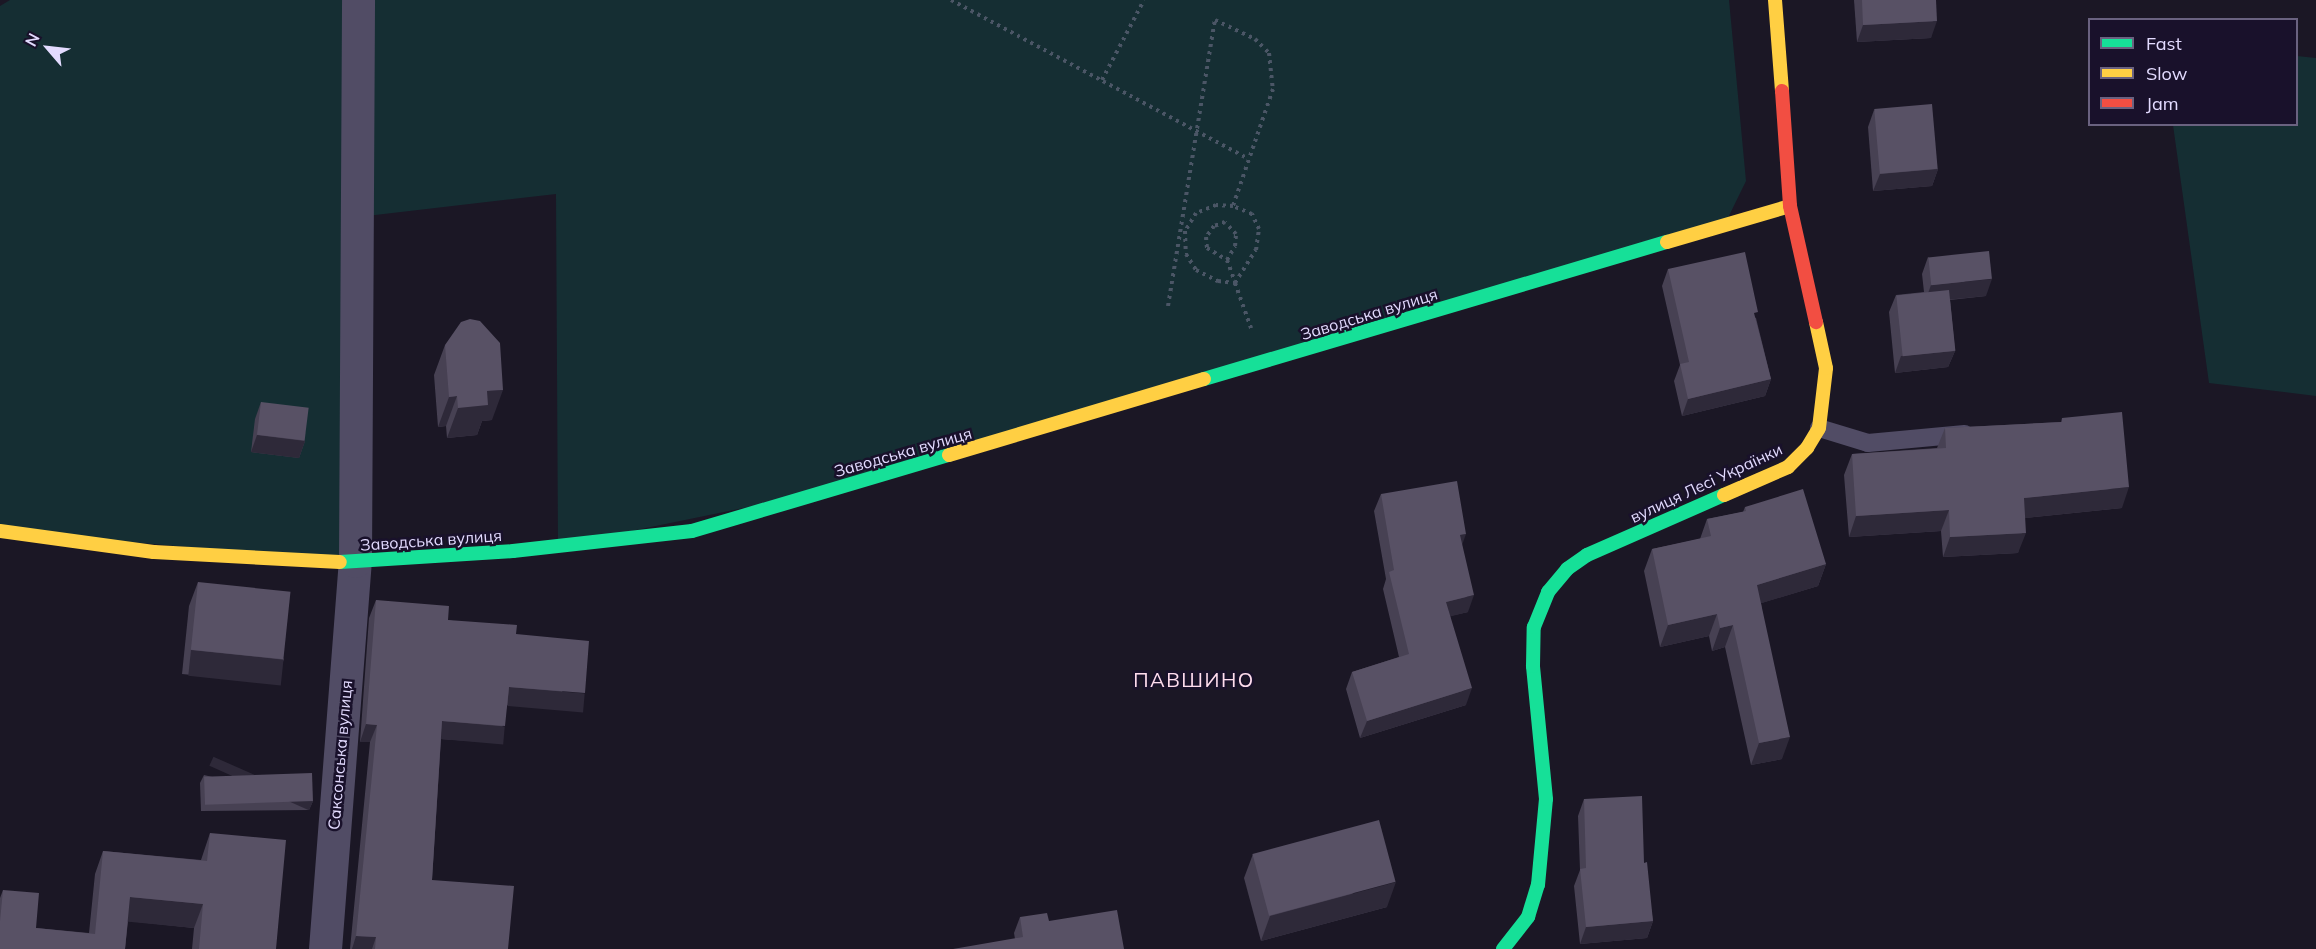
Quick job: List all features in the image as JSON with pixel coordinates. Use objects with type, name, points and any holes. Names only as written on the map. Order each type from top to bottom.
[{"type":"street","name":"Саксонська вулиця","points":[[325,949],[356,561],[358,0]]},
{"type":"street","name":"вулиця Лесі Українки","points":[[1503,949],[1528,917],[1538,885],[1546,799],[1533,666],[1534,627],[1548,592],[1567,569],[1587,555],[1788,467],[1807,448],[1819,428],[1826,368],[1790,206],[1775,0]]},
{"type":"street","name":"Заводська вулиця","points":[[0,531],[154,552],[323,563],[513,551],[692,531],[1790,206]]},
{"type":"lane","points":[[1819,428],[1868,443],[1981,433]]},
{"type":"path","points":[[951,0],[1247,158]]},
{"type":"path","points":[[1102,80],[1144,0]]},
{"type":"path","points":[[1168,306],[1183,232],[1215,20],[1255,39],[1269,53],[1273,89],[1247,158],[1233,206]]},
{"type":"path","points":[[1216,205],[1233,206],[1252,214],[1259,230],[1256,250],[1235,283],[1218,281],[1196,270],[1186,254],[1183,232],[1196,213],[1216,205]]},
{"type":"path","points":[[1227,260],[1235,246],[1236,234],[1226,222],[1214,226],[1206,237],[1207,248],[1227,260],[1263,363]]},
{"type":"green space","points":[[10,0],[1729,0],[1746,181],[1724,226],[841,488],[558,546],[556,194],[358,217],[355,561],[0,531],[0,6]]},
{"type":"green space","points":[[2298,56],[2316,58],[2316,396],[2209,383],[2173,126],[2298,126]]},
{"type":"building","points":[[1862,0],[1936,0],[1937,21],[1863,25]]},
{"type":"building","points":[[1932,104],[1938,169],[1880,174],[1874,109]]},
{"type":"building","points":[[1989,251],[1992,279],[1931,285],[1928,257]]},
{"type":"building","points":[[1745,252],[1758,312],[1754,313],[1771,379],[1688,399],[1680,364],[1689,362],[1668,269]]},
{"type":"building","points":[[1949,290],[1955,351],[1903,356],[1896,296]]},
{"type":"building","points":[[470,319],[480,321],[500,343],[503,390],[487,391],[488,405],[458,408],[457,396],[449,397],[445,345],[461,322]]},
{"type":"building","points":[[261,402],[309,408],[305,441],[257,435]]},
{"type":"building","points":[[2122,412],[2129,487],[2024,498],[2026,533],[1950,537],[1949,510],[1856,516],[1852,454],[1946,448],[1945,428],[2062,422],[2062,418]]},
{"type":"building","points":[[1457,481],[1466,534],[1460,535],[1474,595],[1446,602],[1472,688],[1367,721],[1352,672],[1409,654],[1389,572],[1394,570],[1381,494]]},
{"type":"building","points":[[1803,489],[1826,564],[1757,585],[1790,737],[1759,743],[1733,625],[1720,628],[1717,614],[1668,625],[1652,549],[1711,536],[1707,519],[1746,511],[1745,507]]},
{"type":"building","points":[[198,582],[290,592],[283,659],[191,650]]},
{"type":"building","points":[[376,600],[449,606],[448,620],[517,625],[516,634],[589,641],[585,693],[509,687],[505,726],[442,721],[432,880],[514,886],[508,949],[375,949],[376,937],[356,936],[377,725],[366,724]]},
{"type":"building","points":[[312,773],[313,801],[205,805],[204,777]]},
{"type":"building","points":[[1642,796],[1644,863],[1647,862],[1653,921],[1586,927],[1580,869],[1586,868],[1584,799]]},
{"type":"building","points":[[1379,820],[1396,882],[1269,916],[1252,854]]},
{"type":"building","points":[[210,833],[286,840],[276,949],[199,949],[203,904],[130,897],[125,949],[0,949],[3,890],[39,893],[36,928],[95,934],[103,851],[207,861]]},
{"type":"building","points":[[1117,910],[1124,949],[953,949],[1023,937],[1020,917],[1047,913],[1049,921]]},
{"type":"traffic: fast","points":[[1204,379],[1667,242]]},
{"type":"traffic: fast","points":[[340,562],[513,551],[692,531],[949,455]]},
{"type":"traffic: fast","points":[[1503,949],[1528,917],[1538,885],[1546,799],[1533,666],[1534,627],[1548,592],[1567,569],[1587,555],[1724,495]]},
{"type":"traffic: slow","points":[[1775,0],[1782,91]]},
{"type":"traffic: slow","points":[[1667,242],[1790,206]]},
{"type":"traffic: slow","points":[[1724,495],[1788,467],[1807,448],[1819,428],[1826,368],[1816,322]]},
{"type":"traffic: slow","points":[[949,455],[1204,379]]},
{"type":"traffic: slow","points":[[0,531],[154,552],[340,562]]},
{"type":"traffic: jam","points":[[1782,91],[1790,206],[1816,322]]},
{"type":"district","name":"ПАВШИНО","points":[[1194,679]]}]
